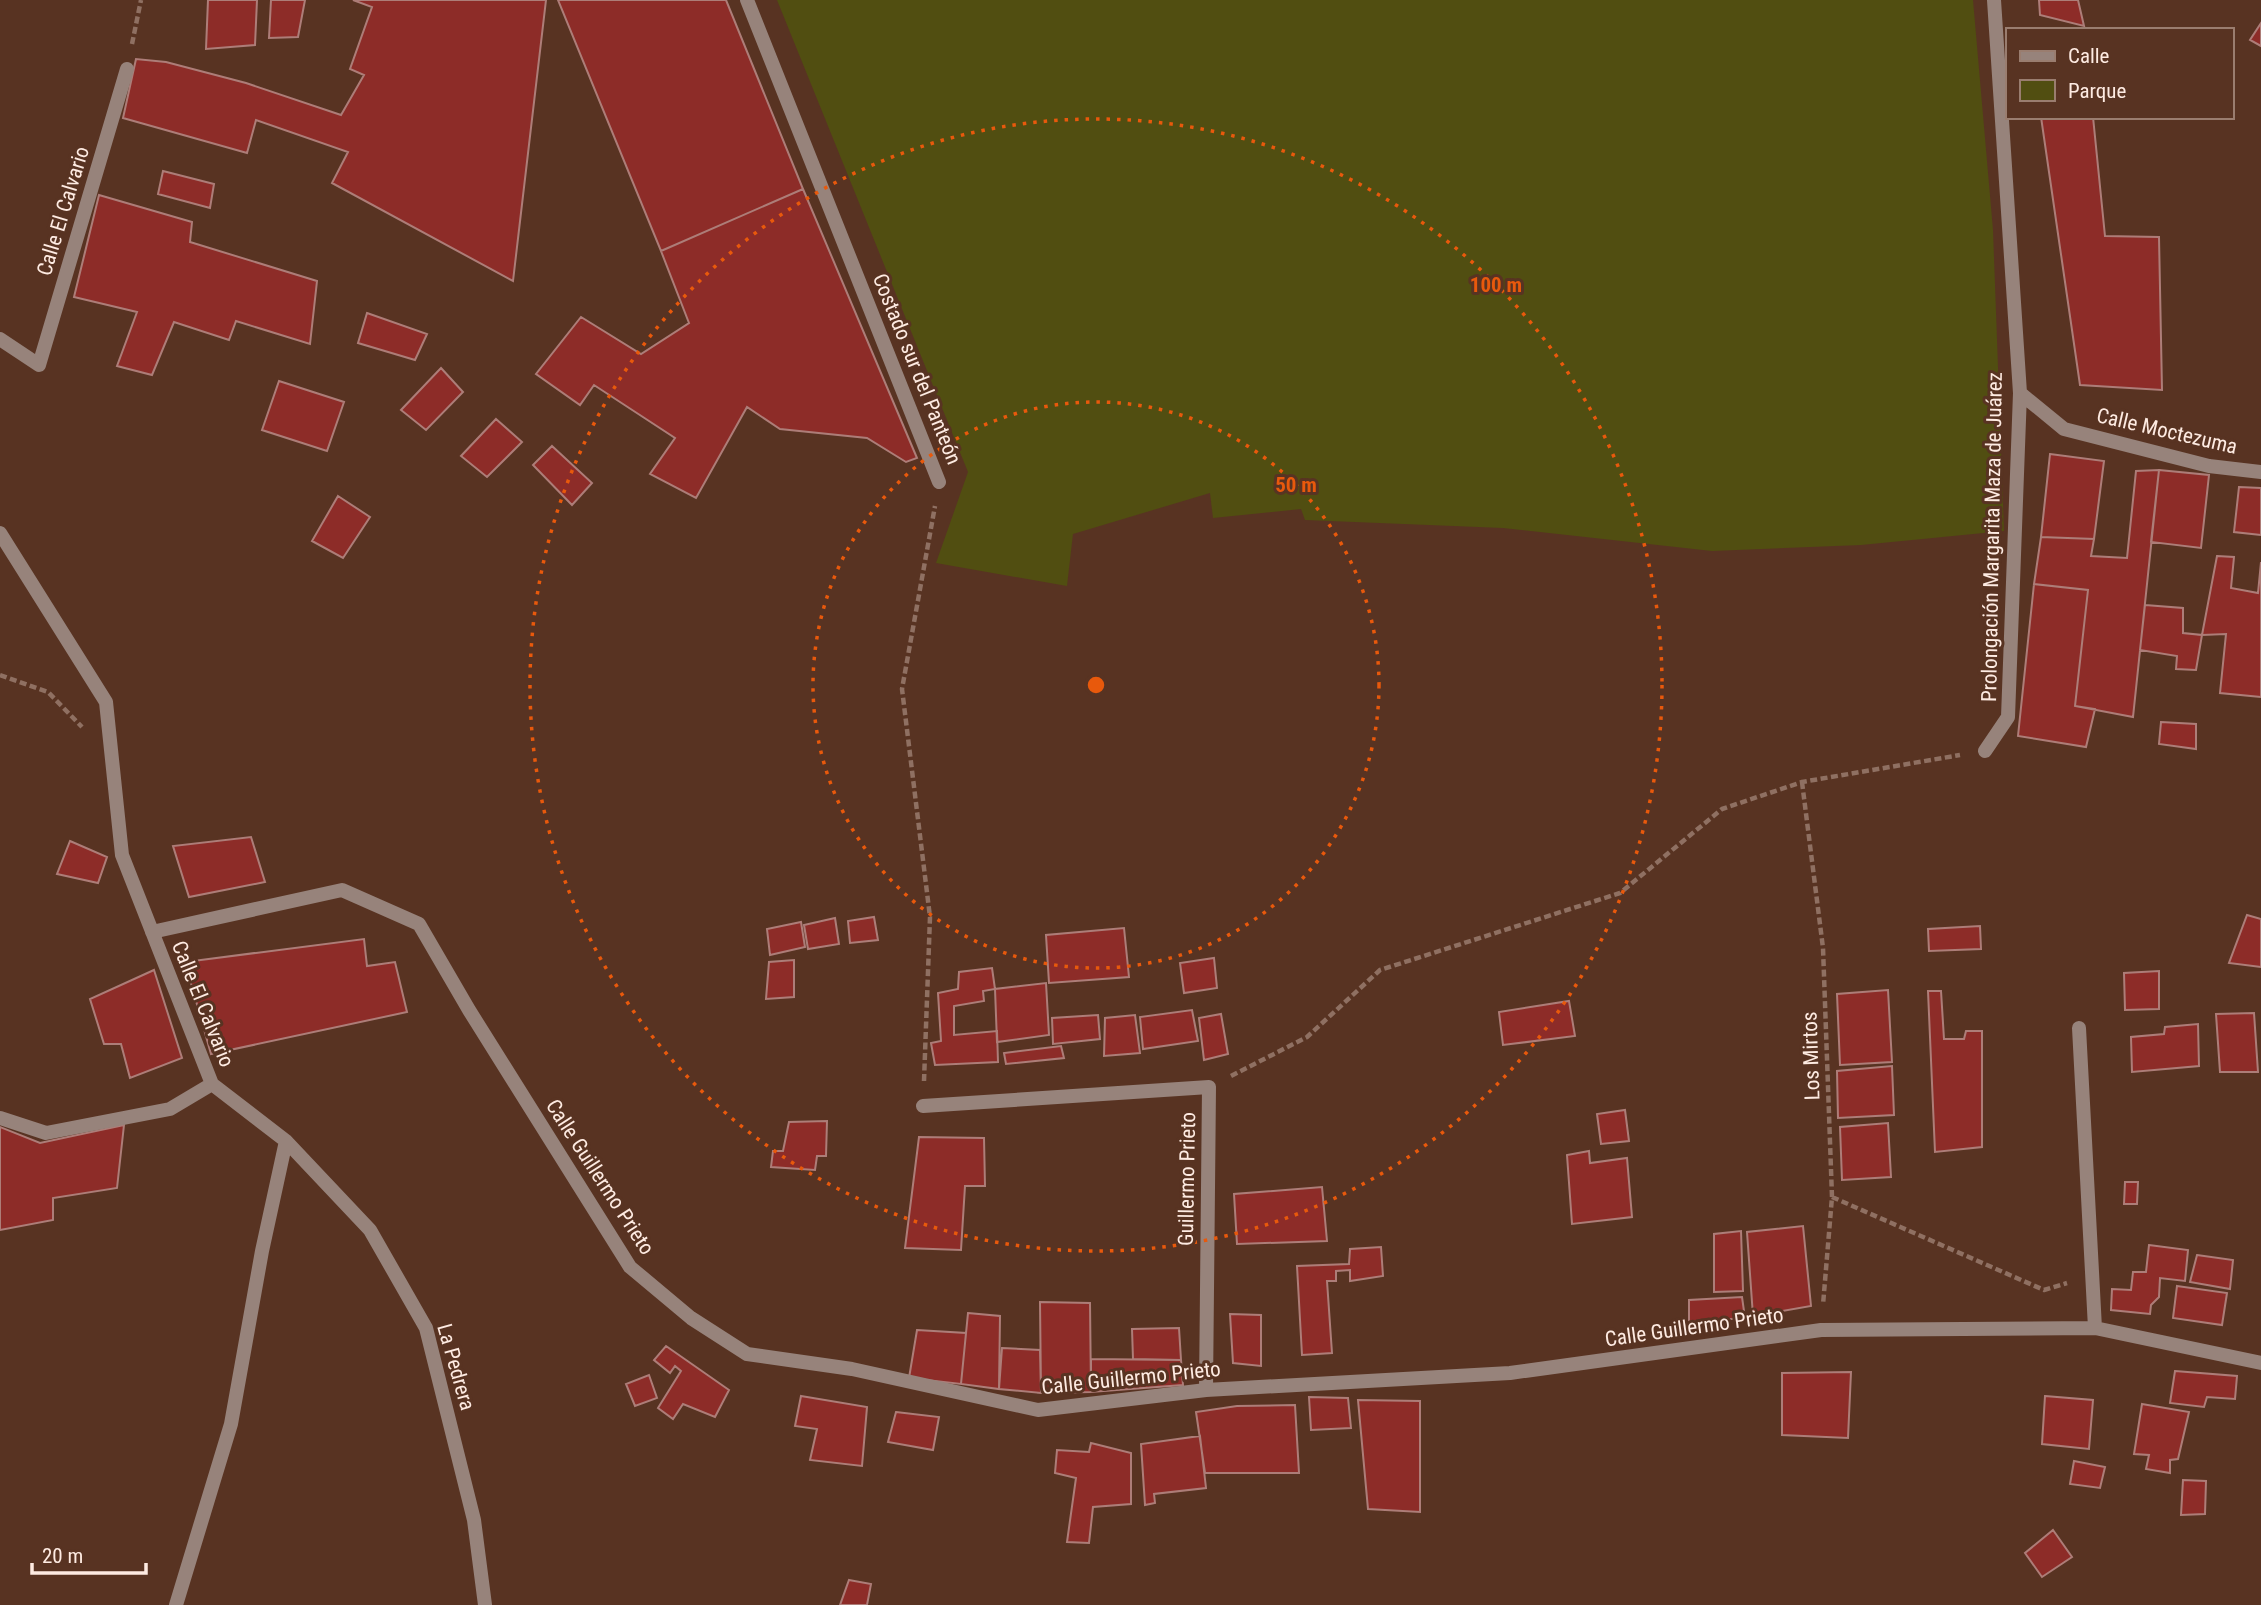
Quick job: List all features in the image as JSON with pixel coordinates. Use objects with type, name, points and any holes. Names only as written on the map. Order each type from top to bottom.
[{"type":"street","name":"Costado sur del Panteón","points":[[747,0],[939,482]]},
{"type":"street","name":"Prolongación Margarita Maza de Juárez","points":[[1985,751],[2008,717],[2020,393],[1994,0]]},
{"type":"street","name":"Calle El Calvario","points":[[0,339],[39,365],[127,69]]},
{"type":"street","name":"Calle Moctezuma","points":[[2020,393],[2064,429],[2209,466],[2261,472]]},
{"type":"street","name":"Calle El Calvario","points":[[0,533],[106,702],[122,855],[212,1084],[286,1141]]},
{"type":"street","name":"Calle Guillermo Prieto","points":[[152,932],[342,890],[419,924],[469,1010],[630,1266],[691,1318],[747,1354],[852,1369],[1038,1410],[1206,1390],[1510,1373],[1821,1330],[2095,1328],[2261,1363]]},
{"type":"street","points":[[2080,1028],[2095,1328]]},
{"type":"street","points":[[0,1118],[47,1133],[170,1109],[212,1084]]},
{"type":"street","name":"Guillermo Prieto","points":[[923,1106],[1209,1087],[1206,1390]]},
{"type":"street","points":[[176,1605],[231,1424],[262,1251],[286,1141]]},
{"type":"street","name":"La Pedrera","points":[[286,1141],[370,1230],[426,1328],[474,1520],[485,1605]]},
{"type":"path","points":[[127,69],[141,0]]},
{"type":"path","name":"Costado sur del Panteón","points":[[923,1106],[930,917],[902,689],[939,482]]},
{"type":"path","points":[[0,675],[48,692],[86,731]]},
{"type":"path","points":[[1209,1087],[1307,1037],[1380,970],[1620,893],[1722,809],[1802,782],[1985,751]]},
{"type":"path","name":"Los Mirtos","points":[[1802,782],[1823,948],[1832,1197],[1821,1330]]},
{"type":"path","points":[[1832,1197],[2044,1290],[2071,1282],[2092,1254]]},
{"type":"green space","points":[[777,0],[1973,0],[1993,230],[2004,531],[1861,545],[1712,551],[1503,528],[1305,520],[1301,509],[1213,518],[1210,493],[1073,534],[1067,586],[936,563],[968,472]]},
{"type":"building","points":[[208,0],[257,0],[255,45],[206,49]]},
{"type":"building","points":[[271,0],[305,0],[298,37],[269,38]]},
{"type":"building","points":[[353,0],[546,0],[513,281],[332,183],[348,152],[256,120],[247,153],[123,118],[136,59],[166,62],[246,83],[341,115],[364,75],[350,69],[372,7]]},
{"type":"building","points":[[558,0],[726,0],[803,189],[661,251]]},
{"type":"building","points":[[2039,0],[2078,0],[2084,26],[2040,15]]},
{"type":"building","points":[[2261,23],[2261,46],[2250,40]]},
{"type":"building","points":[[2041,119],[2093,119],[2105,236],[2159,237],[2162,390],[2080,385]]},
{"type":"building","points":[[163,171],[214,184],[210,208],[158,194]]},
{"type":"building","points":[[803,189],[917,458],[906,462],[867,438],[780,429],[747,407],[696,498],[650,474],[675,438],[594,385],[580,405],[536,374],[581,317],[641,354],[689,323],[661,251]]},
{"type":"building","points":[[99,195],[192,222],[190,242],[317,281],[310,344],[236,321],[229,340],[174,322],[152,375],[117,366],[137,312],[74,297]]},
{"type":"building","points":[[367,313],[427,334],[415,360],[358,343]]},
{"type":"building","points":[[441,368],[463,392],[426,430],[401,410]]},
{"type":"building","points":[[279,381],[344,402],[327,451],[262,430]]},
{"type":"building","points":[[496,419],[522,442],[487,477],[461,456]]},
{"type":"building","points":[[552,446],[592,483],[572,505],[533,465]]},
{"type":"building","points":[[2050,454],[2104,461],[2094,539],[2041,537]]},
{"type":"building","points":[[2159,470],[2133,717],[2075,706],[2088,590],[2034,584],[2041,537],[2094,539],[2091,556],[2127,558],[2136,471]]},
{"type":"building","points":[[2159,470],[2209,475],[2201,548],[2151,542]]},
{"type":"building","points":[[2239,487],[2261,488],[2261,535],[2234,532]]},
{"type":"building","points":[[338,496],[370,517],[343,558],[312,541]]},
{"type":"building","points":[[2217,556],[2234,557],[2231,588],[2258,593],[2261,562],[2261,697],[2220,693],[2226,634],[2202,635]]},
{"type":"building","points":[[2034,584],[2088,590],[2075,706],[2095,709],[2086,747],[2018,736]]},
{"type":"building","points":[[2145,605],[2183,608],[2183,633],[2202,635],[2196,670],[2176,669],[2177,656],[2140,650]]},
{"type":"building","points":[[2161,722],[2196,724],[2196,749],[2159,744]]},
{"type":"building","points":[[251,837],[265,882],[189,897],[173,846]]},
{"type":"building","points":[[70,841],[107,857],[98,883],[57,874]]},
{"type":"building","points":[[2247,915],[2261,919],[2261,967],[2229,963]]},
{"type":"building","points":[[874,917],[878,940],[850,943],[848,921]]},
{"type":"building","points":[[835,918],[839,944],[808,949],[804,925]]},
{"type":"building","points":[[801,922],[805,947],[770,955],[767,929]]},
{"type":"building","points":[[1980,926],[1981,949],[1929,951],[1928,929]]},
{"type":"building","points":[[1124,928],[1129,977],[1049,983],[1046,935]]},
{"type":"building","points":[[364,939],[367,966],[395,962],[407,1012],[211,1054],[185,962]]},
{"type":"building","points":[[1214,958],[1217,988],[1184,993],[1180,963]]},
{"type":"building","points":[[794,960],[794,997],[766,999],[769,962]]},
{"type":"building","points":[[992,968],[995,989],[983,991],[984,1001],[954,1006],[954,1035],[997,1031],[998,1062],[935,1065],[931,1043],[941,1041],[938,993],[958,989],[959,972]]},
{"type":"building","points":[[154,970],[182,1058],[130,1078],[121,1044],[104,1044],[90,999]]},
{"type":"building","points":[[2159,971],[2159,1009],[2125,1010],[2124,973]]},
{"type":"building","points":[[1046,983],[1049,1035],[997,1042],[995,989]]},
{"type":"building","points":[[1888,990],[1892,1062],[1840,1065],[1837,994]]},
{"type":"building","points":[[1928,991],[1941,991],[1944,1039],[1964,1039],[1966,1031],[1982,1031],[1982,1147],[1935,1152]]},
{"type":"building","points":[[1569,1001],[1575,1036],[1503,1045],[1499,1012]]},
{"type":"building","points":[[1192,1010],[1198,1041],[1143,1049],[1140,1017]]},
{"type":"building","points":[[2254,1013],[2258,1072],[2220,1072],[2216,1014]]},
{"type":"building","points":[[1221,1014],[1228,1054],[1204,1060],[1199,1018]]},
{"type":"building","points":[[1098,1015],[1100,1039],[1053,1044],[1052,1018]]},
{"type":"building","points":[[1135,1015],[1140,1053],[1104,1056],[1105,1018]]},
{"type":"building","points":[[2198,1024],[2199,1066],[2132,1072],[2131,1037],[2164,1034],[2165,1027]]},
{"type":"building","points":[[1061,1046],[1064,1058],[1006,1064],[1004,1053]]},
{"type":"building","points":[[1892,1066],[1894,1115],[1838,1118],[1837,1071]]},
{"type":"building","points":[[1625,1110],[1629,1141],[1601,1144],[1597,1114]]},
{"type":"building","points":[[827,1121],[826,1156],[817,1156],[815,1170],[771,1167],[773,1151],[783,1151],[789,1122]]},
{"type":"building","points":[[1888,1123],[1891,1177],[1842,1180],[1840,1127]]},
{"type":"building","points":[[124,1125],[117,1188],[53,1198],[53,1220],[0,1230],[0,1127],[40,1143]]},
{"type":"building","points":[[919,1137],[984,1138],[985,1186],[965,1186],[961,1250],[905,1248]]},
{"type":"building","points":[[1589,1151],[1590,1163],[1627,1158],[1632,1217],[1572,1224],[1567,1155]]},
{"type":"building","points":[[2125,1182],[2138,1182],[2137,1204],[2124,1204]]},
{"type":"building","points":[[1322,1187],[1327,1241],[1237,1244],[1234,1194]]},
{"type":"building","points":[[1803,1226],[1811,1306],[1753,1316],[1747,1232]]},
{"type":"building","points":[[1741,1231],[1743,1291],[1714,1292],[1714,1234]]},
{"type":"building","points":[[2149,1245],[2188,1250],[2185,1281],[2160,1278],[2159,1297],[2151,1305],[2150,1314],[2111,1310],[2112,1289],[2131,1290],[2133,1272],[2146,1272]]},
{"type":"building","points":[[1381,1247],[1383,1276],[1350,1281],[1350,1270],[1336,1271],[1336,1281],[1327,1281],[1332,1353],[1302,1355],[1297,1266],[1349,1264],[1350,1249]]},
{"type":"building","points":[[2197,1255],[2233,1260],[2230,1289],[2190,1282]]},
{"type":"building","points":[[2177,1286],[2227,1293],[2222,1325],[2173,1318]]},
{"type":"building","points":[[1742,1297],[1745,1318],[1689,1322],[1689,1300]]},
{"type":"building","points":[[1040,1302],[1090,1303],[1091,1392],[1041,1393]]},
{"type":"building","points":[[968,1313],[1000,1316],[999,1389],[961,1384]]},
{"type":"building","points":[[1230,1314],[1261,1315],[1261,1366],[1233,1363]]},
{"type":"building","points":[[1179,1328],[1181,1360],[1133,1359],[1132,1329]]},
{"type":"building","points":[[917,1330],[966,1333],[961,1384],[909,1378]]},
{"type":"building","points":[[666,1346],[729,1390],[715,1417],[683,1404],[673,1419],[658,1408],[681,1371],[675,1366],[670,1373],[654,1360]]},
{"type":"building","points":[[1002,1348],[1040,1350],[1041,1393],[999,1389]]},
{"type":"building","points":[[1091,1359],[1181,1360],[1183,1385],[1091,1392]]},
{"type":"building","points":[[2175,1371],[2237,1376],[2235,1399],[2207,1397],[2204,1407],[2170,1403]]},
{"type":"building","points":[[1851,1372],[1848,1438],[1782,1435],[1782,1373]]},
{"type":"building","points":[[649,1375],[657,1398],[635,1406],[626,1384]]},
{"type":"building","points":[[801,1396],[867,1407],[862,1466],[810,1460],[817,1429],[795,1426]]},
{"type":"building","points":[[2045,1396],[2093,1400],[2089,1449],[2042,1444]]},
{"type":"building","points":[[1309,1397],[1348,1398],[1351,1428],[1311,1430]]},
{"type":"building","points":[[1358,1400],[1420,1401],[1420,1512],[1368,1509]]},
{"type":"building","points":[[2142,1404],[2189,1412],[2178,1459],[2170,1460],[2170,1473],[2146,1469],[2149,1455],[2134,1454]]},
{"type":"building","points":[[1295,1405],[1299,1473],[1205,1473],[1196,1412],[1237,1406]]},
{"type":"building","points":[[896,1412],[939,1417],[933,1450],[888,1442]]},
{"type":"building","points":[[1200,1436],[1206,1488],[1154,1494],[1155,1503],[1145,1505],[1141,1444]]},
{"type":"building","points":[[1091,1443],[1131,1453],[1131,1504],[1093,1507],[1089,1543],[1067,1542],[1076,1478],[1055,1473],[1057,1450],[1089,1452]]},
{"type":"building","points":[[2074,1461],[2105,1467],[2100,1488],[2070,1484]]},
{"type":"building","points":[[2183,1480],[2206,1481],[2205,1514],[2181,1515]]},
{"type":"building","points":[[2053,1530],[2072,1557],[2042,1577],[2025,1553]]},
{"type":"building","points":[[849,1580],[871,1584],[867,1605],[840,1605]]}]
